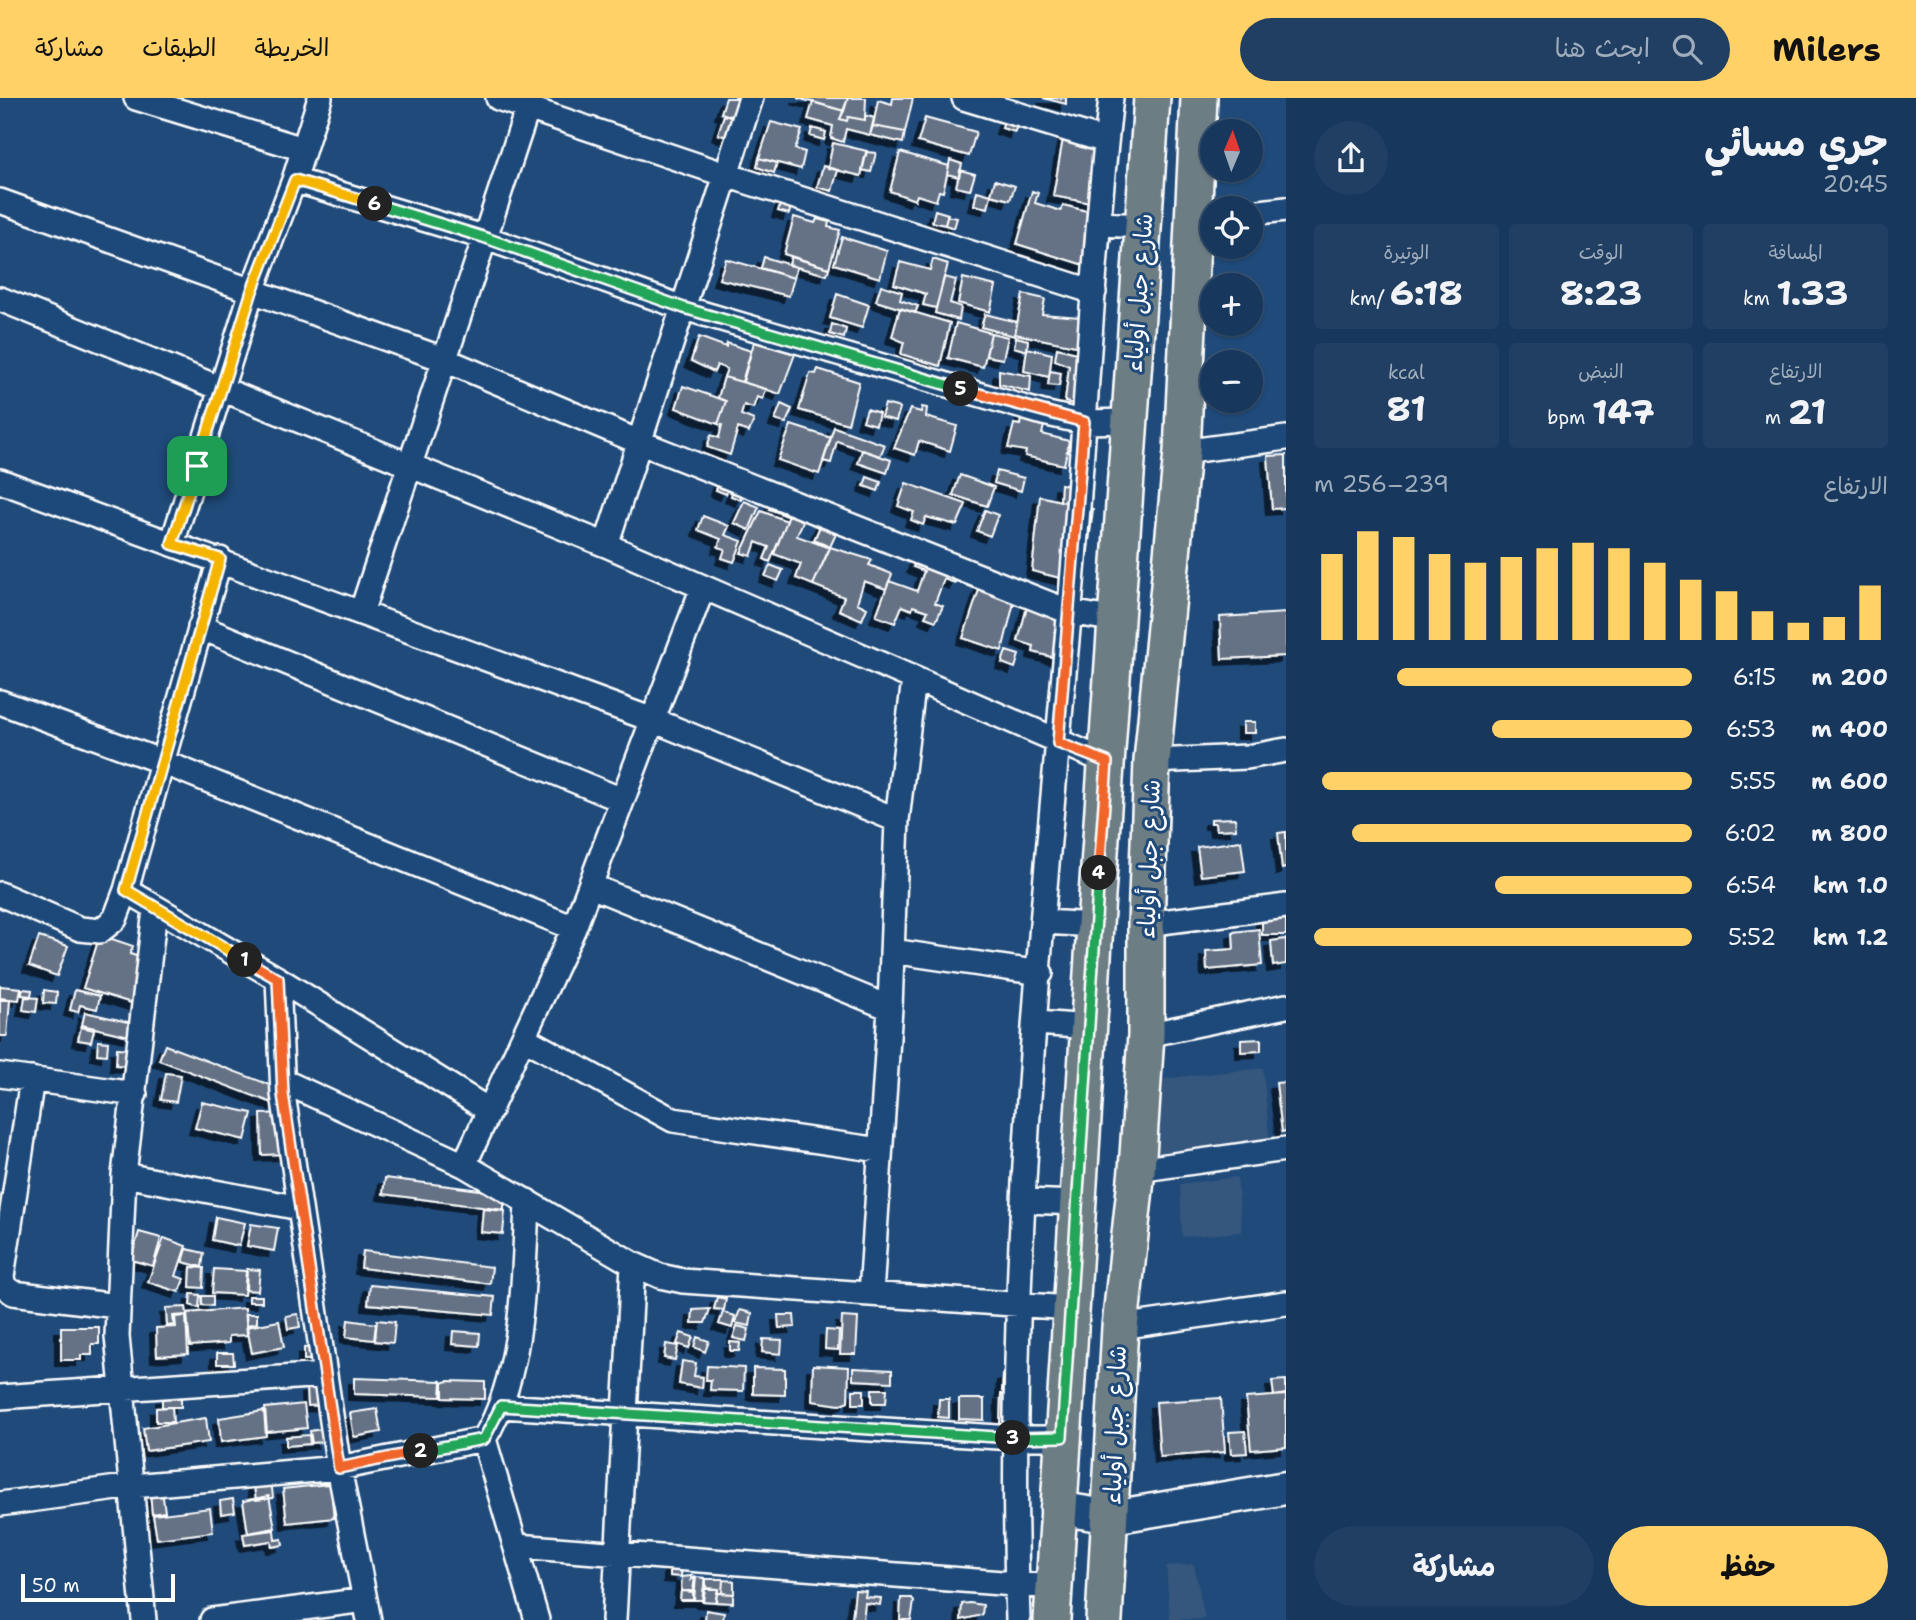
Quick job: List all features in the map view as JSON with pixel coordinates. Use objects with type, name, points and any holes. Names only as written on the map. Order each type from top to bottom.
[{"type":"main road","name":"شارع جبل أولياء","points":[[1053,1603],[1095,925],[1152,98]]},
{"type":"main road","name":"شارع جبل أولياء","points":[[1199,98],[1201,196]]},
{"type":"main road","name":"شارع جبل أولياء","points":[[1104,1620],[1112,1517],[1119,1327],[1137,1170],[1146,1035],[1146,924],[1152,761],[1200,242]]},
{"type":"street","points":[[136,98],[303,149]]},
{"type":"street","points":[[172,544],[252,291],[295,180],[320,98]]},
{"type":"street","points":[[498,98],[529,103],[726,175],[1094,292]]},
{"type":"street","points":[[606,545],[751,98]]},
{"type":"street","points":[[964,98],[1105,141]]},
{"type":"street","points":[[1018,1620],[1014,1438],[1025,1201],[1044,922],[1105,141],[1111,98]]},
{"type":"street","points":[[361,613],[529,103]]},
{"type":"street","points":[[295,180],[483,237],[684,308],[1043,413],[1084,422],[1130,421]]},
{"type":"street","points":[[0,201],[443,359],[639,442],[1070,612],[1116,620]]},
{"type":"street","points":[[1263,212],[1286,209]]},
{"type":"street","points":[[1100,224],[1144,226]]},
{"type":"street","points":[[0,299],[410,463],[1107,762]]},
{"type":"street","points":[[1182,452],[1286,438]]},
{"type":"street","points":[[0,481],[220,559],[653,720],[897,820]]},
{"type":"street","points":[[0,894],[80,929],[100,931],[115,919],[126,890],[160,761],[220,559]]},
{"type":"street","points":[[464,1165],[574,928],[703,587]]},
{"type":"street","points":[[200,627],[622,800]]},
{"type":"street","points":[[871,1294],[890,1008],[897,820],[914,679]]},
{"type":"street","points":[[0,702],[160,761],[574,928]]},
{"type":"street","points":[[1152,761],[1247,757],[1286,750]]},
{"type":"street","points":[[591,886],[890,1008]]},
{"type":"street","points":[[126,890],[155,910],[278,979],[489,1111]]},
{"type":"street","points":[[1146,924],[1286,906]]},
{"type":"street","points":[[144,1620],[132,1486],[119,1389],[117,1306],[124,1175],[155,910]]},
{"type":"street","points":[[1044,922],[1095,925]]},
{"type":"street","points":[[892,951],[1041,973]]},
{"type":"street","points":[[212,1620],[367,1610],[339,1468],[300,1208],[283,1082],[278,979]]},
{"type":"street","points":[[1146,1035],[1286,1006]]},
{"type":"street","points":[[1037,1023],[1089,1027]]},
{"type":"street","points":[[524,1038],[673,1119],[880,1150]]},
{"type":"street","points":[[0,1075],[135,1094]]},
{"type":"street","points":[[32,1079],[2,1277],[4,1286],[13,1293],[117,1306]]},
{"type":"street","points":[[283,1082],[464,1165],[633,1264],[660,1276],[683,1281],[1070,1308]]},
{"type":"street","points":[[1137,1170],[1286,1149]]},
{"type":"street","points":[[124,1175],[300,1208]]},
{"type":"street","points":[[527,1200],[524,1285],[501,1406],[484,1439],[537,1620]]},
{"type":"street","points":[[1025,1201],[1078,1203]]},
{"type":"street","points":[[614,1620],[633,1264]]},
{"type":"street","points":[[1119,1327],[1286,1303]]},
{"type":"street","points":[[0,1397],[325,1376]]},
{"type":"street","points":[[501,1406],[625,1416],[1014,1438],[1062,1437]]},
{"type":"street","points":[[0,1504],[132,1486],[339,1468],[484,1439]]},
{"type":"street","points":[[1058,1508],[1112,1517],[1286,1488]]},
{"type":"street","points":[[517,1546],[1017,1585],[1053,1603]]},
{"type":"shaded area","points":[[1263,1068],[1270,1143],[1143,1154],[1150,1080]]},
{"type":"shaded area","points":[[1237,1177],[1242,1232],[1182,1237],[1180,1184]]},
{"type":"shaded area","points":[[1194,1564],[1205,1619],[1170,1620],[1166,1566]]},
{"type":"building","points":[[726,98],[751,98],[744,120],[721,113]]},
{"type":"building","points":[[797,98],[848,98],[844,111]]},
{"type":"building","points":[[848,98],[866,98],[865,120],[848,117],[847,121],[840,119]]},
{"type":"building","points":[[893,98],[913,98],[905,132],[873,126],[878,100],[892,104]]},
{"type":"building","points":[[1043,98],[1066,98],[1066,104]]},
{"type":"building","points":[[813,102],[844,111],[840,119],[847,121],[848,117],[865,120],[865,115],[874,118],[870,135],[846,129],[843,142],[831,138],[833,126],[808,119]]},
{"type":"building","points":[[724,115],[747,123],[741,142],[718,134]]},
{"type":"building","points":[[1006,115],[1018,118],[1015,132],[1002,128]]},
{"type":"building","points":[[925,118],[976,132],[969,156],[918,142]]},
{"type":"building","points":[[771,122],[802,130],[795,149],[805,152],[801,169],[759,158]]},
{"type":"building","points":[[873,126],[905,132],[903,143],[870,135]]},
{"type":"building","points":[[812,128],[826,132],[824,140],[810,136]]},
{"type":"building","points":[[1064,133],[1103,145],[1096,204],[1053,196]]},
{"type":"building","points":[[833,143],[867,151],[861,176],[828,168]]},
{"type":"building","points":[[866,152],[876,153],[871,172],[862,170]]},
{"type":"building","points":[[900,152],[949,166],[943,192],[939,191],[936,201],[917,195],[915,200],[890,191]]},
{"type":"building","points":[[759,158],[777,163],[774,173],[757,167]]},
{"type":"building","points":[[950,160],[962,164],[959,177],[947,174]]},
{"type":"building","points":[[823,166],[838,170],[832,191],[817,187]]},
{"type":"building","points":[[960,170],[975,174],[970,190],[956,187]]},
{"type":"building","points":[[995,180],[1015,186],[1010,200],[991,195]]},
{"type":"building","points":[[977,191],[991,195],[988,208],[974,205]]},
{"type":"building","points":[[1032,191],[1038,193],[1035,203],[1061,211],[1063,205],[1114,218],[1106,272],[1017,244]]},
{"type":"building","points":[[782,200],[792,203],[789,214],[778,211]]},
{"type":"building","points":[[935,210],[948,214],[945,225],[932,222]]},
{"type":"building","points":[[947,216],[957,218],[954,228],[945,225]]},
{"type":"building","points":[[794,217],[815,223],[817,219],[829,222],[828,227],[840,230],[829,268],[784,254]]},
{"type":"building","points":[[842,237],[887,251],[880,278],[834,264]]},
{"type":"building","points":[[764,257],[797,267],[794,278],[761,268]]},
{"type":"building","points":[[791,257],[829,268],[827,275],[789,265]]},
{"type":"building","points":[[726,259],[794,278],[789,296],[719,279]]},
{"type":"building","points":[[933,259],[948,264],[936,308],[923,305],[926,294],[894,284],[900,262],[930,270]]},
{"type":"building","points":[[944,277],[956,280],[950,303],[961,307],[959,320],[935,313]]},
{"type":"building","points":[[963,278],[996,286],[990,312],[958,303]]},
{"type":"building","points":[[881,285],[902,292],[900,300],[918,306],[915,313],[876,301]]},
{"type":"building","points":[[837,294],[869,305],[862,328],[830,318]]},
{"type":"building","points":[[1023,294],[1045,299],[1042,314],[1080,317],[1079,311],[1092,312],[1094,357],[1076,353],[1076,346],[1015,334]]},
{"type":"building","points":[[900,308],[950,323],[940,366],[901,354],[904,342],[892,337]]},
{"type":"building","points":[[985,314],[1017,322],[1015,336],[981,327]]},
{"type":"building","points":[[956,323],[991,333],[983,367],[948,358]]},
{"type":"building","points":[[832,324],[846,329],[844,338],[830,334]]},
{"type":"building","points":[[991,333],[1008,337],[1003,359],[986,356]]},
{"type":"building","points":[[699,337],[726,347],[727,343],[751,351],[742,382],[724,377],[727,369],[717,365],[714,372],[691,361]]},
{"type":"building","points":[[1016,337],[1028,340],[1027,351],[1014,347]]},
{"type":"building","points":[[754,342],[795,354],[780,394],[743,382]]},
{"type":"building","points":[[1027,348],[1052,354],[1049,377],[1024,371]]},
{"type":"building","points":[[1057,348],[1088,356],[1083,406],[1065,402],[1069,366],[1055,360]]},
{"type":"building","points":[[818,369],[859,382],[848,424],[799,410],[810,373],[816,374]]},
{"type":"building","points":[[999,370],[1031,376],[1030,392],[999,384]]},
{"type":"building","points":[[1050,371],[1061,373],[1059,386],[1048,385]]},
{"type":"building","points":[[724,377],[766,389],[763,399],[757,397],[753,408],[744,405],[741,415],[754,420],[749,432],[738,428],[730,455],[707,447],[711,435],[719,438],[722,425],[718,424],[726,401],[718,398]]},
{"type":"building","points":[[683,386],[726,401],[718,424],[676,408]]},
{"type":"building","points":[[781,404],[792,409],[786,423],[775,420]]},
{"type":"building","points":[[885,404],[900,408],[896,421],[881,417]]},
{"type":"building","points":[[922,407],[927,408],[926,417],[957,426],[950,451],[919,441],[915,455],[894,448],[910,409],[921,412]]},
{"type":"building","points":[[867,409],[879,413],[876,425],[863,421]]},
{"type":"building","points":[[1022,415],[1045,421],[1042,434],[1069,441],[1064,465],[1025,456],[1026,451],[1008,448],[1014,424],[1020,425]]},
{"type":"building","points":[[791,425],[831,438],[819,474],[778,460]]},
{"type":"building","points":[[834,427],[885,445],[880,456],[837,441],[831,463],[823,461]]},
{"type":"building","points":[[862,450],[891,460],[887,473],[858,463]]},
{"type":"building","points":[[1286,455],[1286,508],[1272,509],[1268,456]]},
{"type":"building","points":[[997,471],[1024,478],[1021,491],[994,483]]},
{"type":"building","points":[[960,475],[994,487],[987,506],[953,495]]},
{"type":"building","points":[[720,477],[731,481],[726,494],[716,490]]},
{"type":"building","points":[[867,477],[881,482],[878,491],[864,486]]},
{"type":"building","points":[[736,482],[747,486],[741,500],[731,496]]},
{"type":"building","points":[[906,483],[966,504],[957,525],[926,517],[923,525],[911,520],[914,512],[898,506]]},
{"type":"building","points":[[1061,484],[1080,487],[1078,505],[1060,501]]},
{"type":"building","points":[[1040,496],[1093,509],[1084,584],[1032,571]]},
{"type":"building","points":[[774,497],[792,504],[787,516],[769,509]]},
{"type":"building","points":[[744,501],[759,507],[749,530],[734,523]]},
{"type":"building","points":[[793,505],[807,511],[797,536],[830,548],[813,585],[796,578],[801,564],[774,554]]},
{"type":"building","points":[[985,510],[998,515],[990,536],[977,531]]},
{"type":"building","points":[[761,511],[787,521],[770,562],[764,559],[769,547],[756,542],[751,556],[741,553]]},
{"type":"building","points":[[703,516],[729,526],[725,535],[742,541],[734,562],[722,558],[725,549],[718,547],[721,539],[698,530]]},
{"type":"building","points":[[824,517],[841,523],[830,547],[814,540]]},
{"type":"building","points":[[830,547],[872,560],[869,565],[892,574],[886,589],[864,581],[857,603],[867,608],[862,620],[839,610],[844,597],[813,585]]},
{"type":"building","points":[[918,553],[960,568],[955,583],[944,579],[935,603],[943,606],[936,621],[925,617],[928,611],[913,606],[912,610],[902,606],[895,623],[876,616],[889,581],[917,591],[924,571],[913,567]]},
{"type":"building","points":[[770,565],[783,570],[778,581],[765,576]]},
{"type":"building","points":[[982,581],[1016,594],[1002,651],[963,638]]},
{"type":"building","points":[[1029,599],[1067,614],[1055,658],[1033,652],[1034,646],[1018,641]]},
{"type":"building","points":[[1286,613],[1286,656],[1222,659],[1220,617]]},
{"type":"building","points":[[1006,651],[1019,655],[1015,668],[1002,663]]},
{"type":"building","points":[[1243,722],[1255,722],[1255,733],[1243,733]]},
{"type":"building","points":[[1235,818],[1236,829],[1216,830],[1215,823],[1211,823],[1211,819]]},
{"type":"building","points":[[1286,832],[1286,868],[1282,869],[1278,833]]},
{"type":"building","points":[[1241,841],[1245,871],[1201,876],[1197,847]]},
{"type":"building","points":[[1262,916],[1286,916],[1286,935],[1262,935]]},
{"type":"building","points":[[1259,929],[1262,965],[1207,970],[1206,951],[1234,949],[1233,932]]},
{"type":"building","points":[[100,935],[133,946],[130,954],[152,961],[138,1005],[83,988]]},
{"type":"building","points":[[39,937],[68,946],[57,976],[29,966]]},
{"type":"building","points":[[1286,939],[1286,964],[1273,966],[1271,941]]},
{"type":"building","points":[[0,986],[21,988],[19,1000],[0,998]]},
{"type":"building","points":[[22,989],[32,990],[31,996],[22,995]]},
{"type":"building","points":[[44,990],[57,992],[56,1004],[43,1003]]},
{"type":"building","points":[[75,990],[100,996],[97,1009],[80,1005],[78,1012],[70,1010]]},
{"type":"building","points":[[25,997],[38,998],[36,1012],[23,1010]]},
{"type":"building","points":[[0,1000],[10,1000],[7,1036],[0,1036]]},
{"type":"building","points":[[85,1012],[132,1023],[129,1036],[82,1025]]},
{"type":"building","points":[[81,1027],[94,1030],[91,1042],[78,1040]]},
{"type":"building","points":[[1261,1039],[1261,1051],[1241,1052],[1241,1040]]},
{"type":"building","points":[[98,1041],[108,1042],[107,1055],[97,1054]]},
{"type":"building","points":[[165,1045],[281,1089],[275,1104],[159,1060]]},
{"type":"building","points":[[117,1048],[131,1049],[130,1066],[116,1065]]},
{"type":"building","points":[[166,1073],[181,1075],[176,1102],[161,1100]]},
{"type":"building","points":[[1286,1082],[1286,1131],[1282,1132],[1276,1083]]},
{"type":"building","points":[[202,1102],[252,1113],[245,1140],[195,1128]]},
{"type":"building","points":[[285,1113],[286,1154],[262,1155],[261,1114]]},
{"type":"building","points":[[385,1178],[504,1193],[504,1210],[383,1194]]},
{"type":"building","points":[[483,1209],[505,1211],[503,1234],[481,1232]]},
{"type":"building","points":[[216,1217],[245,1223],[239,1246],[212,1240]]},
{"type":"building","points":[[251,1224],[278,1228],[274,1251],[247,1246]]},
{"type":"building","points":[[139,1232],[161,1238],[153,1266],[131,1260]]},
{"type":"building","points":[[164,1238],[186,1246],[176,1276],[184,1279],[179,1292],[148,1282]]},
{"type":"building","points":[[187,1249],[204,1253],[202,1267],[183,1262]]},
{"type":"building","points":[[363,1251],[492,1267],[490,1284],[361,1268]]},
{"type":"building","points":[[191,1267],[204,1268],[203,1288],[190,1287]]},
{"type":"building","points":[[214,1269],[246,1271],[244,1295],[212,1293]]},
{"type":"building","points":[[247,1269],[260,1270],[258,1291],[246,1290]]},
{"type":"building","points":[[370,1285],[495,1297],[493,1315],[368,1304]]},
{"type":"building","points":[[191,1294],[200,1295],[199,1308],[190,1305]]},
{"type":"building","points":[[202,1296],[213,1296],[213,1306],[202,1305]]},
{"type":"building","points":[[249,1296],[262,1296],[262,1302],[249,1302]]},
{"type":"building","points":[[717,1297],[726,1299],[724,1310],[714,1309]]},
{"type":"building","points":[[186,1307],[187,1315],[173,1316],[174,1325],[167,1326],[166,1308]]},
{"type":"building","points":[[245,1308],[247,1335],[229,1336],[229,1343],[190,1346],[187,1313]]},
{"type":"building","points":[[710,1309],[705,1323],[692,1323],[693,1310]]},
{"type":"building","points":[[740,1310],[752,1313],[750,1326],[735,1323]]},
{"type":"building","points":[[723,1312],[735,1316],[732,1328],[719,1324]]},
{"type":"building","points":[[246,1314],[257,1314],[257,1323],[247,1325]]},
{"type":"building","points":[[298,1314],[300,1327],[288,1329],[286,1316]]},
{"type":"building","points":[[778,1315],[794,1315],[795,1327],[779,1328]]},
{"type":"building","points":[[186,1316],[188,1354],[157,1356],[156,1328],[176,1327],[175,1317]]},
{"type":"building","points":[[842,1317],[858,1318],[856,1354],[840,1354]]},
{"type":"building","points":[[348,1320],[376,1324],[374,1340],[346,1337]]},
{"type":"building","points":[[377,1320],[395,1322],[393,1343],[375,1341]]},
{"type":"building","points":[[279,1321],[284,1347],[252,1353],[247,1327]]},
{"type":"building","points":[[737,1326],[749,1329],[746,1341],[733,1338]]},
{"type":"building","points":[[61,1327],[99,1327],[99,1344],[92,1344],[92,1355],[81,1355],[81,1360],[61,1360]]},
{"type":"building","points":[[826,1330],[839,1331],[838,1350],[825,1349]]},
{"type":"building","points":[[453,1331],[480,1333],[479,1346],[452,1344]]},
{"type":"building","points":[[681,1333],[693,1337],[689,1348],[677,1344]]},
{"type":"building","points":[[697,1337],[709,1341],[705,1352],[694,1347]]},
{"type":"building","points":[[763,1339],[782,1340],[781,1354],[762,1352]]},
{"type":"building","points":[[730,1342],[740,1343],[739,1351],[730,1351]]},
{"type":"building","points":[[666,1344],[678,1346],[675,1360],[664,1358]]},
{"type":"building","points":[[313,1347],[313,1360],[304,1360],[304,1348]]},
{"type":"building","points":[[217,1353],[233,1353],[234,1364],[217,1364]]},
{"type":"building","points":[[682,1361],[696,1363],[694,1376],[703,1377],[702,1388],[679,1384]]},
{"type":"building","points":[[813,1365],[849,1367],[848,1401],[840,1405],[812,1401]]},
{"type":"building","points":[[707,1366],[744,1368],[743,1391],[710,1390],[711,1380],[706,1380]]},
{"type":"building","points":[[753,1368],[785,1369],[785,1395],[753,1394]]},
{"type":"building","points":[[853,1368],[892,1370],[892,1382],[853,1380]]},
{"type":"building","points":[[1003,1375],[1018,1375],[1017,1392],[1002,1391]]},
{"type":"building","points":[[354,1378],[442,1381],[441,1397],[354,1394]]},
{"type":"building","points":[[1286,1380],[1286,1394],[1274,1396],[1272,1381]]},
{"type":"building","points":[[485,1382],[485,1399],[443,1398],[443,1383]]},
{"type":"building","points":[[322,1385],[323,1405],[308,1406],[307,1388]]},
{"type":"building","points":[[872,1389],[887,1389],[886,1403],[872,1403]]},
{"type":"building","points":[[853,1390],[864,1390],[864,1404],[853,1404]]},
{"type":"building","points":[[1001,1394],[1016,1395],[1014,1426],[1000,1425]]},
{"type":"building","points":[[1286,1395],[1286,1447],[1251,1450],[1246,1398]]},
{"type":"building","points":[[181,1396],[181,1407],[162,1407],[162,1397]]},
{"type":"building","points":[[1221,1398],[1225,1452],[1160,1457],[1156,1402]]},
{"type":"building","points":[[939,1399],[949,1399],[949,1418],[938,1417]]},
{"type":"building","points":[[959,1399],[984,1399],[984,1420],[959,1419]]},
{"type":"building","points":[[304,1404],[307,1428],[267,1432],[265,1408]]},
{"type":"building","points":[[172,1407],[173,1422],[156,1422],[156,1408]]},
{"type":"building","points":[[377,1409],[381,1432],[354,1437],[350,1413]]},
{"type":"building","points":[[264,1411],[266,1436],[221,1442],[219,1418]]},
{"type":"building","points":[[206,1418],[209,1442],[146,1451],[143,1428]]},
{"type":"building","points":[[321,1429],[323,1442],[312,1443],[310,1431]]},
{"type":"building","points":[[1245,1431],[1247,1453],[1231,1454],[1229,1432]]},
{"type":"building","points":[[309,1435],[310,1444],[286,1446],[286,1437]]},
{"type":"building","points":[[271,1478],[273,1498],[256,1500],[253,1480]]},
{"type":"building","points":[[338,1483],[339,1499],[332,1500],[334,1518],[287,1523],[283,1489]]},
{"type":"building","points":[[162,1490],[165,1512],[152,1514],[150,1492]]},
{"type":"building","points":[[269,1496],[275,1528],[248,1533],[243,1501]]},
{"type":"building","points":[[233,1499],[235,1512],[221,1514],[220,1501]]},
{"type":"building","points":[[210,1508],[213,1532],[157,1539],[153,1515]]},
{"type":"building","points":[[274,1530],[275,1540],[282,1539],[283,1545],[272,1547],[271,1541],[245,1545],[243,1534]]},
{"type":"building","points":[[670,1563],[682,1563],[681,1577],[670,1576]]},
{"type":"building","points":[[692,1576],[691,1580],[695,1577],[693,1591],[681,1591],[682,1577]]},
{"type":"building","points":[[696,1577],[705,1578],[702,1600],[694,1600]]},
{"type":"building","points":[[706,1579],[723,1579],[722,1593],[718,1593],[718,1589],[706,1588]]},
{"type":"building","points":[[723,1580],[734,1581],[734,1594],[722,1593]]},
{"type":"building","points":[[705,1589],[718,1589],[715,1602],[703,1601]]},
{"type":"building","points":[[855,1590],[866,1591],[865,1597],[881,1598],[880,1605],[865,1603],[863,1620],[852,1620]]},
{"type":"building","points":[[681,1591],[693,1592],[693,1600],[680,1600]]},
{"type":"building","points":[[717,1593],[733,1594],[733,1603],[716,1602]]},
{"type":"building","points":[[901,1598],[912,1598],[914,1602],[911,1620],[900,1620]]},
{"type":"building","points":[[962,1604],[983,1605],[982,1615],[961,1620]]},
{"type":"building","points":[[706,1610],[724,1613],[723,1620],[705,1620]]},
{"type":"route","points":[[295,180],[483,237],[684,308],[1043,413],[1084,422],[1058,743],[1107,762],[1062,1437],[1014,1438],[625,1416],[501,1406],[484,1439],[339,1468],[283,1094],[278,979],[155,910],[126,890],[160,761],[220,559],[172,544],[197,466],[252,291],[295,180]]}]
